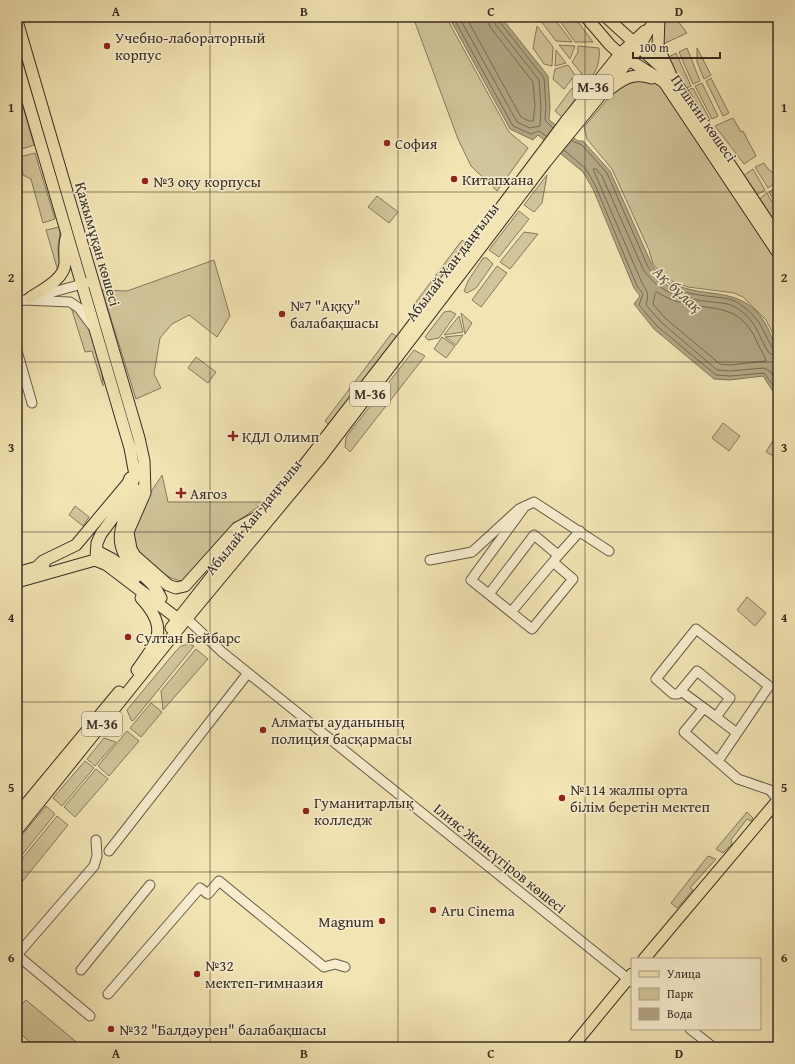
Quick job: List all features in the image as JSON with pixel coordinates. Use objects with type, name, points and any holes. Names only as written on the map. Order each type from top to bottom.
[{"type":"main road","name":"Пушкин көшесі","points":[[586,17],[595,28],[625,56],[668,80],[778,254]]},
{"type":"main road","name":"Пушкин көшесі","points":[[607,17],[668,80],[778,237]]},
{"type":"main road","points":[[595,28],[602,28],[606,26],[607,17]]},
{"type":"main road","points":[[592,103],[622,80],[634,75],[644,75],[668,80],[658,47],[659,17]]},
{"type":"main road","name":"Абылай Хан даңғылы","points":[[17,815],[137,670],[183,619],[329,447],[570,123],[659,17]]},
{"type":"main road","name":"Қажымұқан көшесі","points":[[17,21],[139,438],[146,476],[145,493],[130,525],[128,540],[135,556],[168,585],[176,588],[185,586],[237,528],[270,509]]},
{"type":"main road","name":"Абылай Хан даңғылы","points":[[570,123],[592,103],[625,56]]},
{"type":"main road","name":"Қажымұқан көшесі","points":[[17,64],[134,463]]},
{"type":"main road","name":"Абылай Хан даңғылы","points":[[17,830],[542,160]]},
{"type":"main road","points":[[24,300],[60,277],[65,265],[63,252],[67,235]]},
{"type":"main road","points":[[128,497],[135,475],[134,463]]},
{"type":"main road","points":[[37,567],[43,561],[76,545],[128,483],[134,463]]},
{"type":"main road","points":[[146,476],[121,525],[120,543],[126,558],[157,589],[161,598]]},
{"type":"main road","points":[[96,556],[97,543],[100,534],[146,476]]},
{"type":"main road","points":[[96,556],[128,582],[183,619]]},
{"type":"main road","points":[[17,573],[37,567],[96,556],[112,559],[161,598],[183,619]]},
{"type":"main road","points":[[17,582],[96,556]]},
{"type":"main road","points":[[128,582],[153,610],[158,626],[155,641],[137,670]]},
{"type":"main road","points":[[645,958],[778,800]]},
{"type":"main road","points":[[572,1047],[631,978]]},
{"type":"street","points":[[24,300],[93,281]]},
{"type":"street","points":[[24,300],[70,302],[79,308],[94,330]]},
{"type":"street","points":[[17,351],[32,403]]},
{"type":"street","points":[[430,560],[472,552],[519,509],[534,502],[609,551]]},
{"type":"street","points":[[489,594],[534,535],[573,579],[532,629],[511,614],[512,611],[489,594],[471,580],[525,506]]},
{"type":"street","points":[[512,611],[555,558],[580,531]]},
{"type":"street","name":"Ілияс Жансүгіров көшесі","points":[[183,619],[202,633],[248,673],[631,978]]},
{"type":"street","points":[[716,717],[730,698],[697,671],[681,691],[673,694],[656,680],[696,629],[769,686],[718,762]]},
{"type":"street","points":[[109,851],[248,673]]},
{"type":"street","points":[[681,691],[737,733]]},
{"type":"street","points":[[703,709],[684,732],[738,779],[770,790],[778,800]]},
{"type":"street","points":[[90,1016],[17,955],[94,866],[97,856],[96,840]]},
{"type":"street","points":[[108,994],[200,888],[208,894],[219,880],[324,967],[335,964],[345,967]]},
{"type":"street","points":[[80,970],[150,885]]},
{"type":"street","points":[[691,1030],[713,1047]]},
{"type":"green space","points":[[413,17],[446,17],[509,132],[528,148],[497,191],[471,166],[458,139]]},
{"type":"green space","points":[[668,17],[675,17],[687,33],[661,45],[663,27]]},
{"type":"green space","points":[[541,21],[556,21],[572,42],[556,41]]},
{"type":"green space","points":[[560,21],[578,22],[593,42],[575,42]]},
{"type":"green space","points":[[537,26],[553,47],[552,66],[544,64],[533,48]]},
{"type":"green space","points":[[559,45],[575,46],[570,59]]},
{"type":"green space","points":[[578,46],[599,48],[598,65],[591,79],[584,88],[577,82],[582,74],[572,62],[578,52]]},
{"type":"green space","points":[[687,48],[700,81],[693,84],[679,52]]},
{"type":"green space","points":[[697,48],[711,75],[704,79],[697,62]]},
{"type":"green space","points":[[556,50],[566,63],[555,66]]},
{"type":"green space","points":[[676,53],[691,86],[684,89],[665,59]]},
{"type":"green space","points":[[568,65],[575,75],[564,89],[553,79],[555,69]]},
{"type":"green space","points":[[642,77],[662,84],[778,264],[778,344],[766,320],[743,297],[734,293],[688,287],[674,282],[661,273],[653,264],[649,250],[612,169],[587,139],[584,127],[622,82]]},
{"type":"green space","points":[[711,78],[729,113],[723,116],[706,81]]},
{"type":"green space","points":[[702,83],[718,116],[712,119],[695,86]]},
{"type":"green space","points":[[17,85],[34,145],[19,150],[17,141]]},
{"type":"green space","points":[[572,88],[579,94],[562,117],[555,111]]},
{"type":"green space","points":[[693,88],[710,120],[707,122],[686,91]]},
{"type":"green space","points":[[733,118],[741,132],[743,131],[756,156],[744,164],[715,126]]},
{"type":"green space","points":[[35,153],[55,219],[43,223],[31,179],[23,175],[20,157]]},
{"type":"green space","points":[[764,163],[769,170],[778,176],[778,181],[768,188],[755,167]]},
{"type":"green space","points":[[753,169],[765,190],[756,195],[743,176]]},
{"type":"green space","points":[[547,175],[542,203],[534,212],[524,205]]},
{"type":"green space","points":[[778,186],[778,207],[769,192]]},
{"type":"green space","points":[[767,193],[778,212],[778,217],[773,220],[759,199]]},
{"type":"green space","points":[[377,196],[398,212],[389,223],[368,207]]},
{"type":"green space","points":[[519,211],[529,219],[499,257],[489,250]]},
{"type":"green space","points":[[59,227],[60,234],[58,249],[60,263],[58,271],[46,230]]},
{"type":"green space","points":[[524,232],[538,234],[510,269],[500,262]]},
{"type":"green space","points":[[462,240],[468,245],[410,326],[407,323],[417,309],[413,306]]},
{"type":"green space","points":[[483,258],[487,258],[493,264],[476,288],[467,293],[464,291],[468,281]]},
{"type":"green space","points":[[214,260],[230,316],[217,337],[189,315],[172,324],[160,338],[154,374],[161,388],[136,399],[102,290],[127,291]]},
{"type":"green space","points":[[497,266],[507,273],[481,307],[472,300]]},
{"type":"green space","points":[[71,307],[85,322],[90,332],[101,365],[103,386],[92,351],[85,352]]},
{"type":"green space","points":[[450,311],[456,314],[439,338],[428,340],[425,337],[444,312]]},
{"type":"green space","points":[[461,313],[472,323],[465,334]]},
{"type":"green space","points":[[459,316],[463,332],[444,335]]},
{"type":"green space","points":[[392,333],[399,339],[329,425],[325,421]]},
{"type":"green space","points":[[463,335],[456,345],[445,337]]},
{"type":"green space","points":[[442,337],[455,346],[446,358],[434,349]]},
{"type":"green space","points":[[414,350],[425,356],[350,452],[345,447],[346,437]]},
{"type":"green space","points":[[196,357],[216,372],[208,383],[188,368]]},
{"type":"green space","points":[[723,423],[740,436],[729,451],[712,438]]},
{"type":"green space","points":[[778,432],[778,456],[777,458],[766,452]]},
{"type":"green space","points":[[162,475],[168,502],[265,502],[241,519],[183,581],[167,576],[142,559],[138,555],[133,544],[132,534],[139,512]]},
{"type":"green space","points":[[75,506],[89,517],[83,526],[69,515]]},
{"type":"green space","points":[[747,597],[766,613],[755,626],[737,610]]},
{"type":"green space","points":[[189,644],[194,646],[133,721],[131,720],[127,710],[175,652],[181,646]]},
{"type":"green space","points":[[196,649],[208,659],[163,710],[161,691]]},
{"type":"green space","points":[[151,703],[162,712],[141,737],[130,728]]},
{"type":"green space","points":[[127,731],[139,741],[109,776],[98,766]]},
{"type":"green space","points":[[104,738],[116,742],[95,766],[87,759]]},
{"type":"green space","points":[[85,761],[94,768],[62,806],[53,798]]},
{"type":"green space","points":[[96,769],[108,779],[75,817],[64,807]]},
{"type":"green space","points":[[46,806],[55,814],[17,861],[17,841]]},
{"type":"green space","points":[[747,812],[753,818],[751,821],[747,819],[731,840],[732,844],[723,853],[716,849]]},
{"type":"green space","points":[[57,816],[68,825],[17,888],[17,865]]},
{"type":"green space","points":[[708,856],[716,859],[690,888],[693,890],[677,908],[671,903]]},
{"type":"green space","points":[[26,1000],[80,1045],[79,1047],[36,1047],[17,1031],[17,1010]]},
{"type":"water","name":"Ақ-бұлақ","points":[[449,17],[501,17],[548,76],[550,107],[549,120],[578,141],[583,141],[610,171],[652,265],[666,279],[681,287],[730,296],[745,303],[759,314],[777,348],[778,399],[763,376],[730,380],[714,379],[654,329],[634,304],[640,296],[634,288],[593,189],[583,172],[538,135],[533,140],[510,129]]},
{"type":"place","name":"Учебно-лабораторный корпус","points":[[107,46]]},
{"type":"place","name":"София","points":[[387,143]]},
{"type":"place","name":"Китапхана","points":[[454,179]]},
{"type":"place","name":"№3 оқу корпусы","points":[[145,181]]},
{"type":"place","name":"№7 \"Аққу\" балабақшасы","points":[[282,314]]},
{"type":"place","name":"КДЛ Олимп","points":[[233,436]]},
{"type":"place","name":"Аягоз","points":[[181,493]]},
{"type":"place","name":"Султан Бейбарс","points":[[128,637]]},
{"type":"place","name":"Алматы ауданының полиция басқармасы","points":[[263,730]]},
{"type":"place","name":"№114 жалпы орта білім беретін мектеп","points":[[562,798]]},
{"type":"place","name":"Гуманитарлық колледж","points":[[306,811]]},
{"type":"place","name":"Aru Cinema","points":[[433,910]]},
{"type":"place","name":"Magnum","points":[[382,921]]},
{"type":"place","name":"№32 мектеп-гимназия","points":[[197,974]]},
{"type":"place","name":"№32 \"Балдәурен\" балабақшасы","points":[[111,1029]]}]
